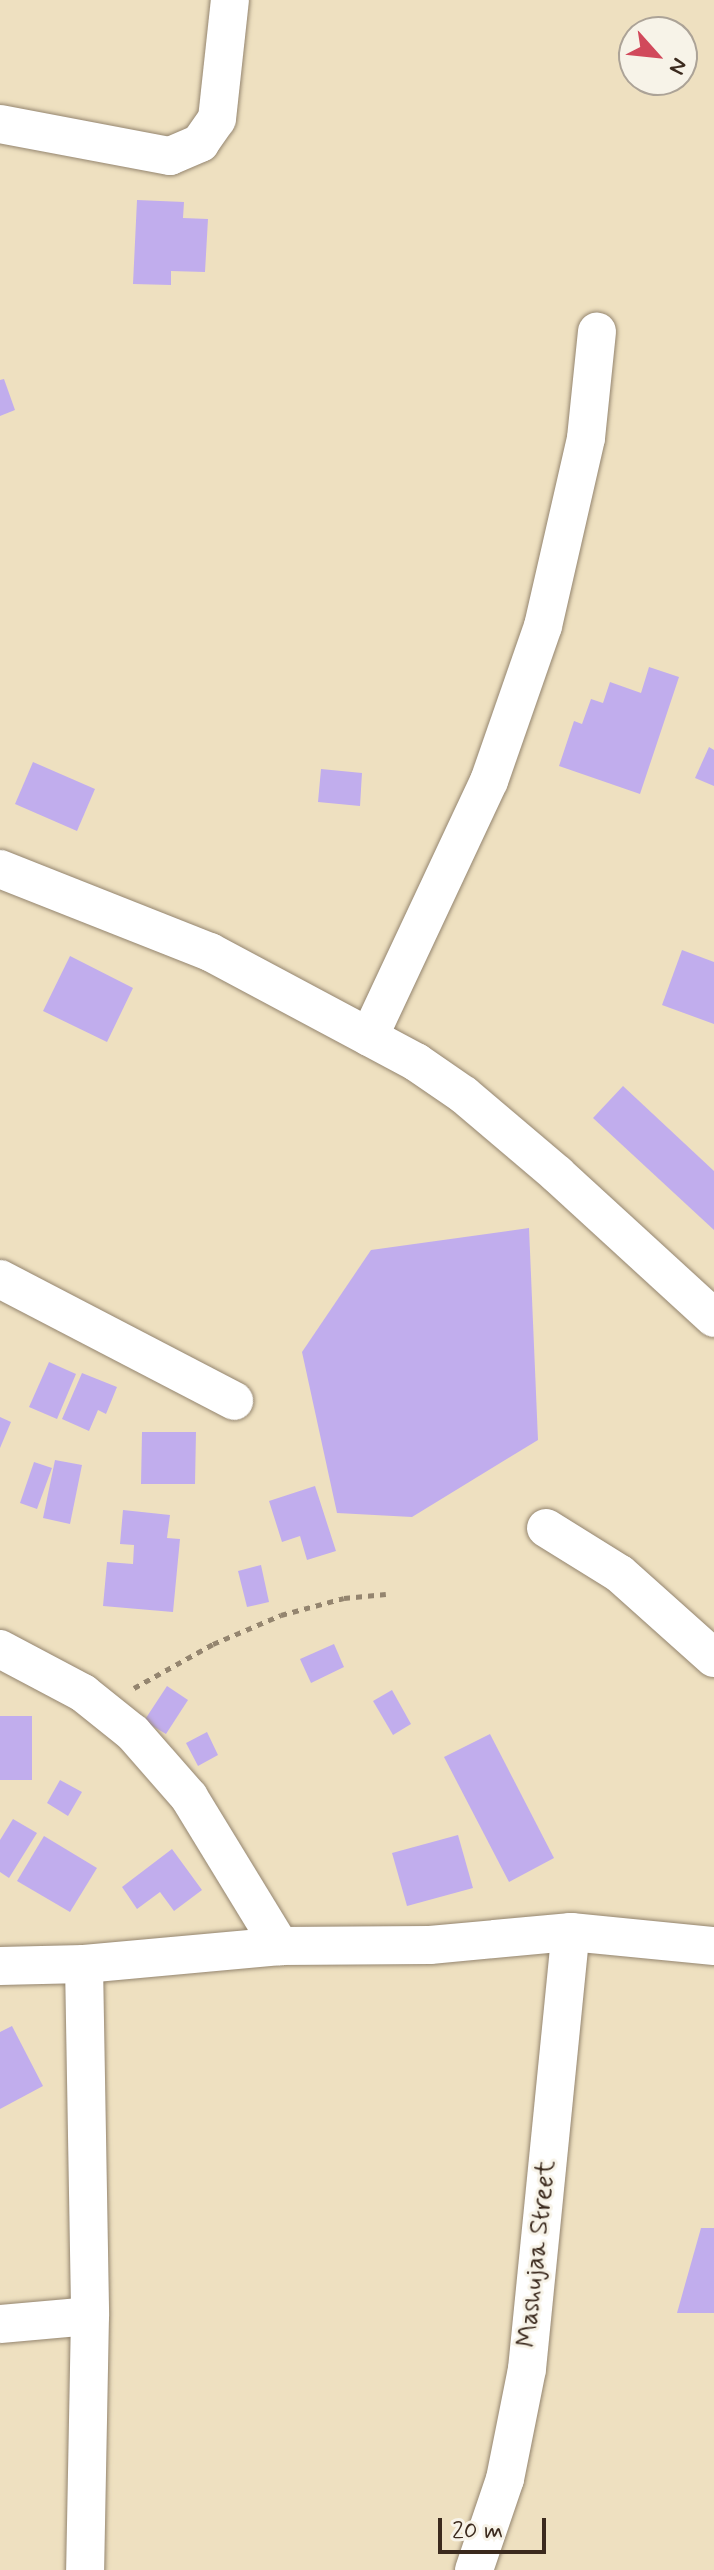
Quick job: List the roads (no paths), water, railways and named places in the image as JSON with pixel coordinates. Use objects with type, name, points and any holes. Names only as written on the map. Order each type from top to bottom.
[{"type":"street","points":[[0,124],[170,156],[200,143],[217,119],[230,0]]},
{"type":"street","points":[[369,1037],[489,781],[543,626],[586,438],[597,332]]},
{"type":"street","points":[[0,869],[210,952],[416,1062],[464,1095],[590,1203],[714,1318]]},
{"type":"street","points":[[0,1279],[234,1401]]},
{"type":"street","points":[[546,1528],[620,1574],[714,1658]]},
{"type":"street","points":[[0,1649],[102,1706],[133,1733],[189,1797],[280,1946]]},
{"type":"street","points":[[0,1966],[84,1964],[280,1946],[430,1945],[571,1932],[714,1946]]},
{"type":"street","name":"Mashujaa Street","points":[[474,2570],[505,2479],[527,2369],[571,1932]]},
{"type":"street","points":[[84,1964],[90,2316],[85,2570]]},
{"type":"street","points":[[0,2324],[90,2316]]}]
